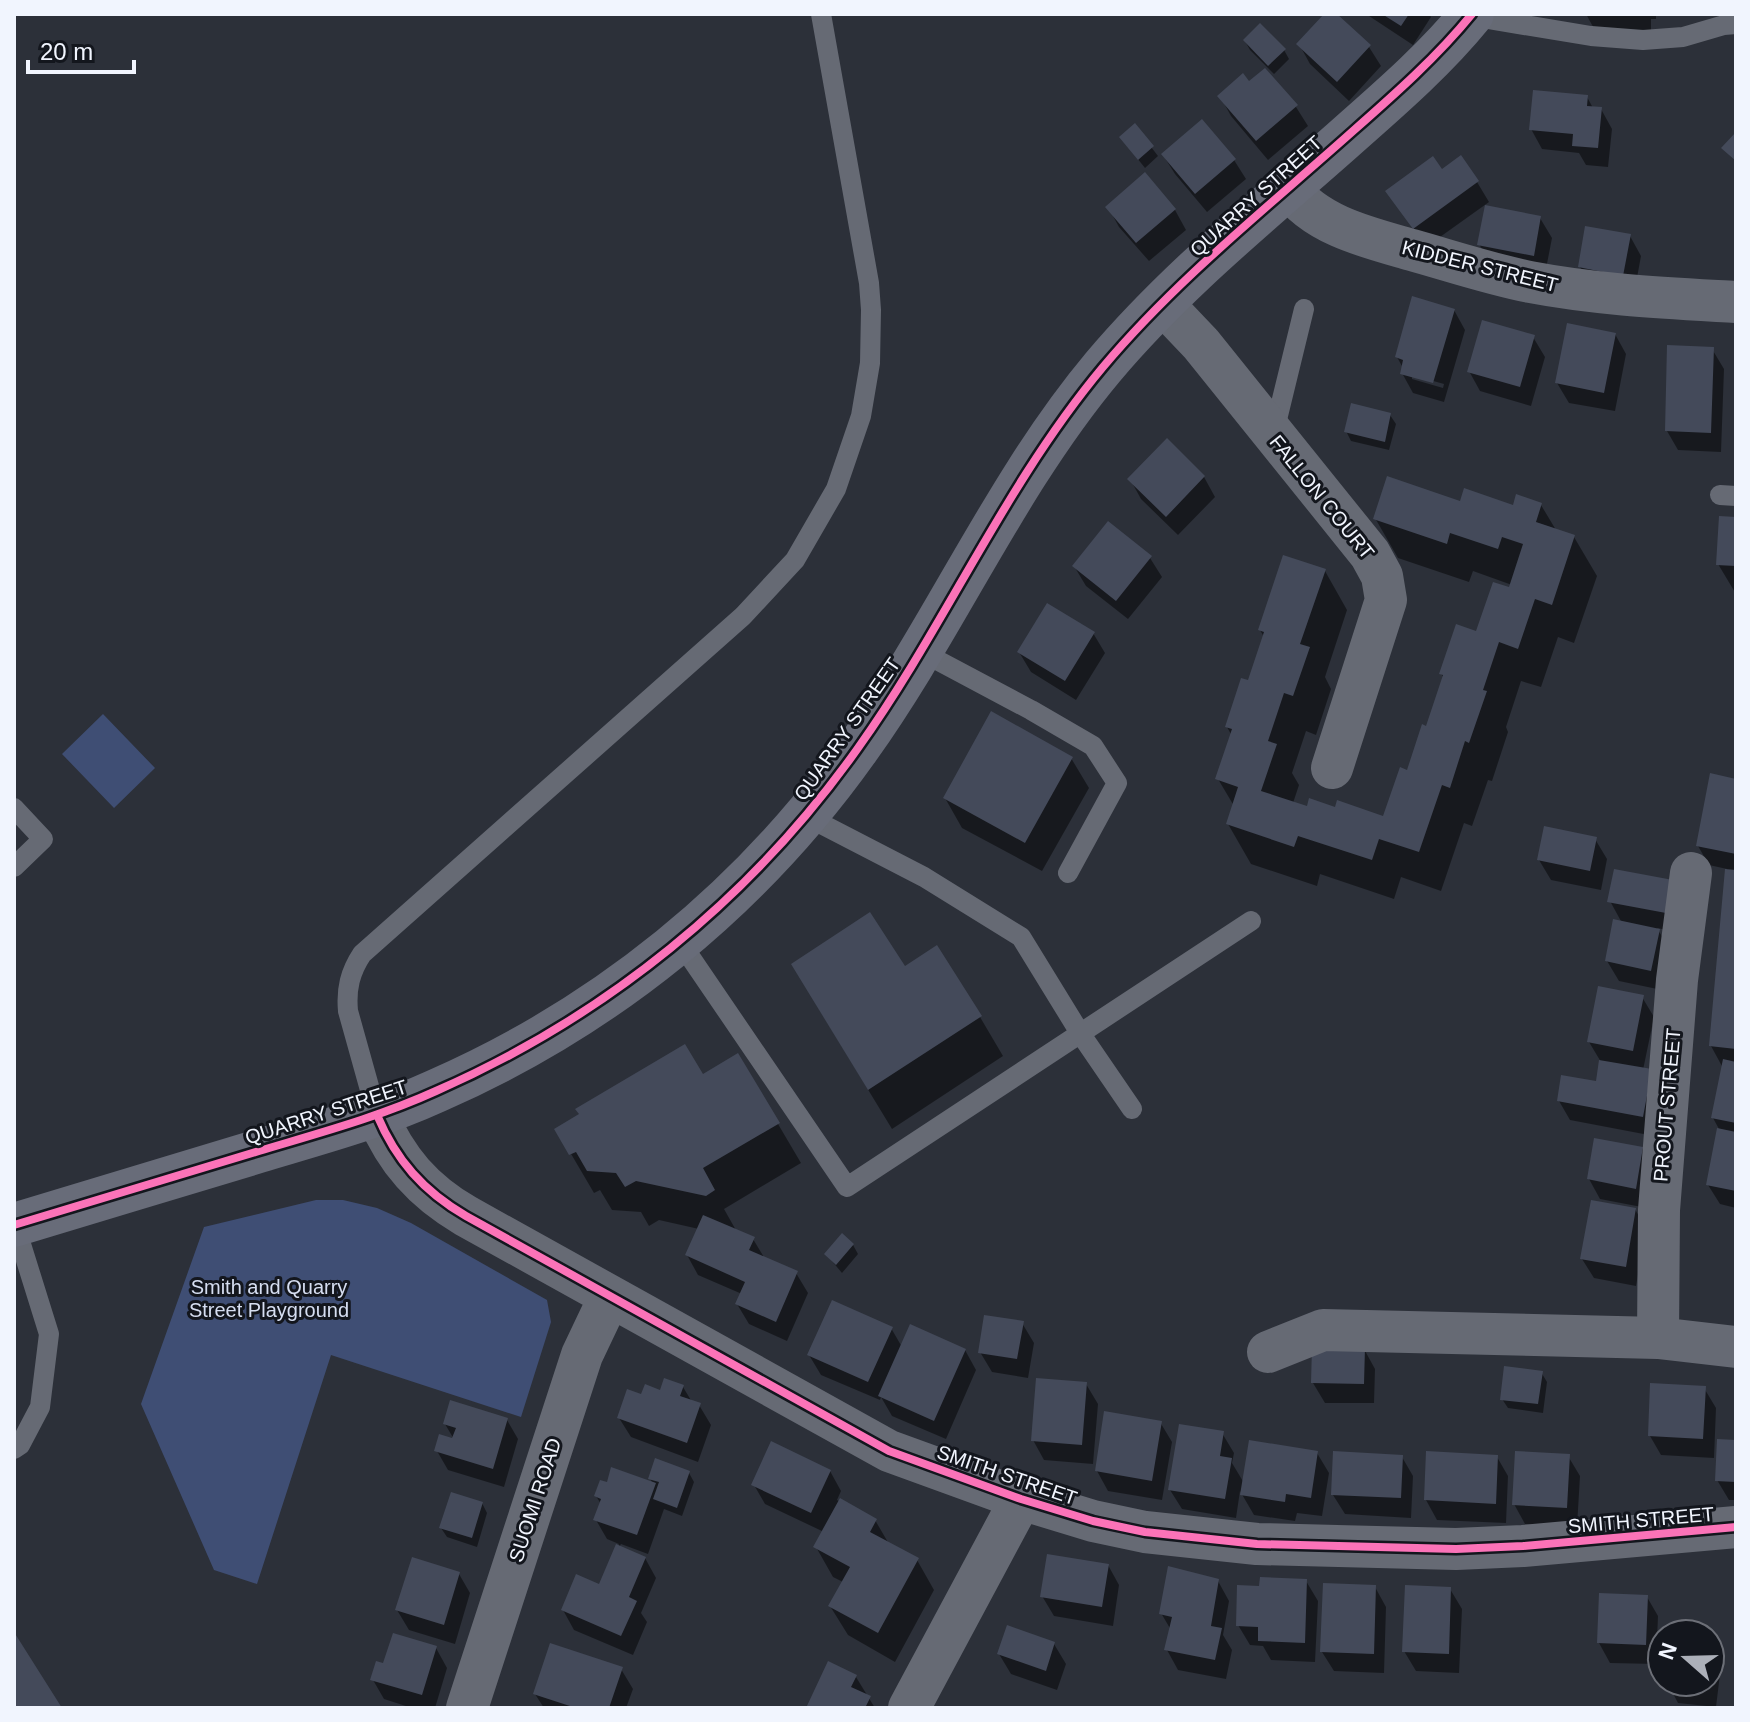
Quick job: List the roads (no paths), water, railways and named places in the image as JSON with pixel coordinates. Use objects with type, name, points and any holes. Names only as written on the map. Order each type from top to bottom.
[{"type":"main road","name":"QUARRY STREET","points":[[14,1225],[377,1115],[436,1092],[535,1042],[621,987],[680,942],[731,896],[806,816],[857,749],[1041,450],[1101,369],[1162,303],[1409,81],[1471,15]]},
{"type":"street","name":"KIDDER STREET","points":[[1289,188],[1295,197],[1319,216],[1344,228],[1502,276],[1603,293],[1736,302]]},
{"type":"street","name":"FALLON COURT","points":[[1162,303],[1201,344],[1370,554],[1385,588],[1383,612],[1332,768]]},
{"type":"street","name":"PROUT STREET","points":[[1658,1338],[1659,1210],[1677,980],[1691,873]]},
{"type":"street","name":"SMITH STREET","points":[[377,1115],[413,1176],[436,1197],[466,1216],[889,1451],[1021,1499],[1119,1528],[1289,1545],[1489,1548],[1736,1527]]},
{"type":"street","name":"SUOMI ROAD","points":[[467,1708],[582,1355],[610,1296]]},
{"type":"street","points":[[1268,1352],[1323,1330],[1658,1338],[1736,1347]]},
{"type":"street","points":[[909,1708],[1021,1499]]},
{"type":"lane","points":[[377,1115],[348,1011],[350,981],[354,966],[362,954],[743,616],[795,560],[836,489],[861,416],[870,363],[871,310],[865,253],[821,14]]},
{"type":"lane","points":[[1471,15],[1591,36],[1643,40],[1683,37],[1736,24]]},
{"type":"lane","points":[[1273,436],[1304,309]]},
{"type":"lane","points":[[920,651],[1093,746],[1117,783],[1068,873]]},
{"type":"lane","points":[[14,808],[43,839],[14,867]]},
{"type":"lane","points":[[806,816],[924,877],[1021,937],[1080,1033],[1132,1109]]},
{"type":"lane","points":[[680,942],[847,1187],[1251,921]]},
{"type":"lane","points":[[14,1225],[49,1334],[40,1407],[20,1445],[14,1449]]},
{"type":"park label","name":"Smith and Quarry Street Playground","points":[[269,1298]]}]
